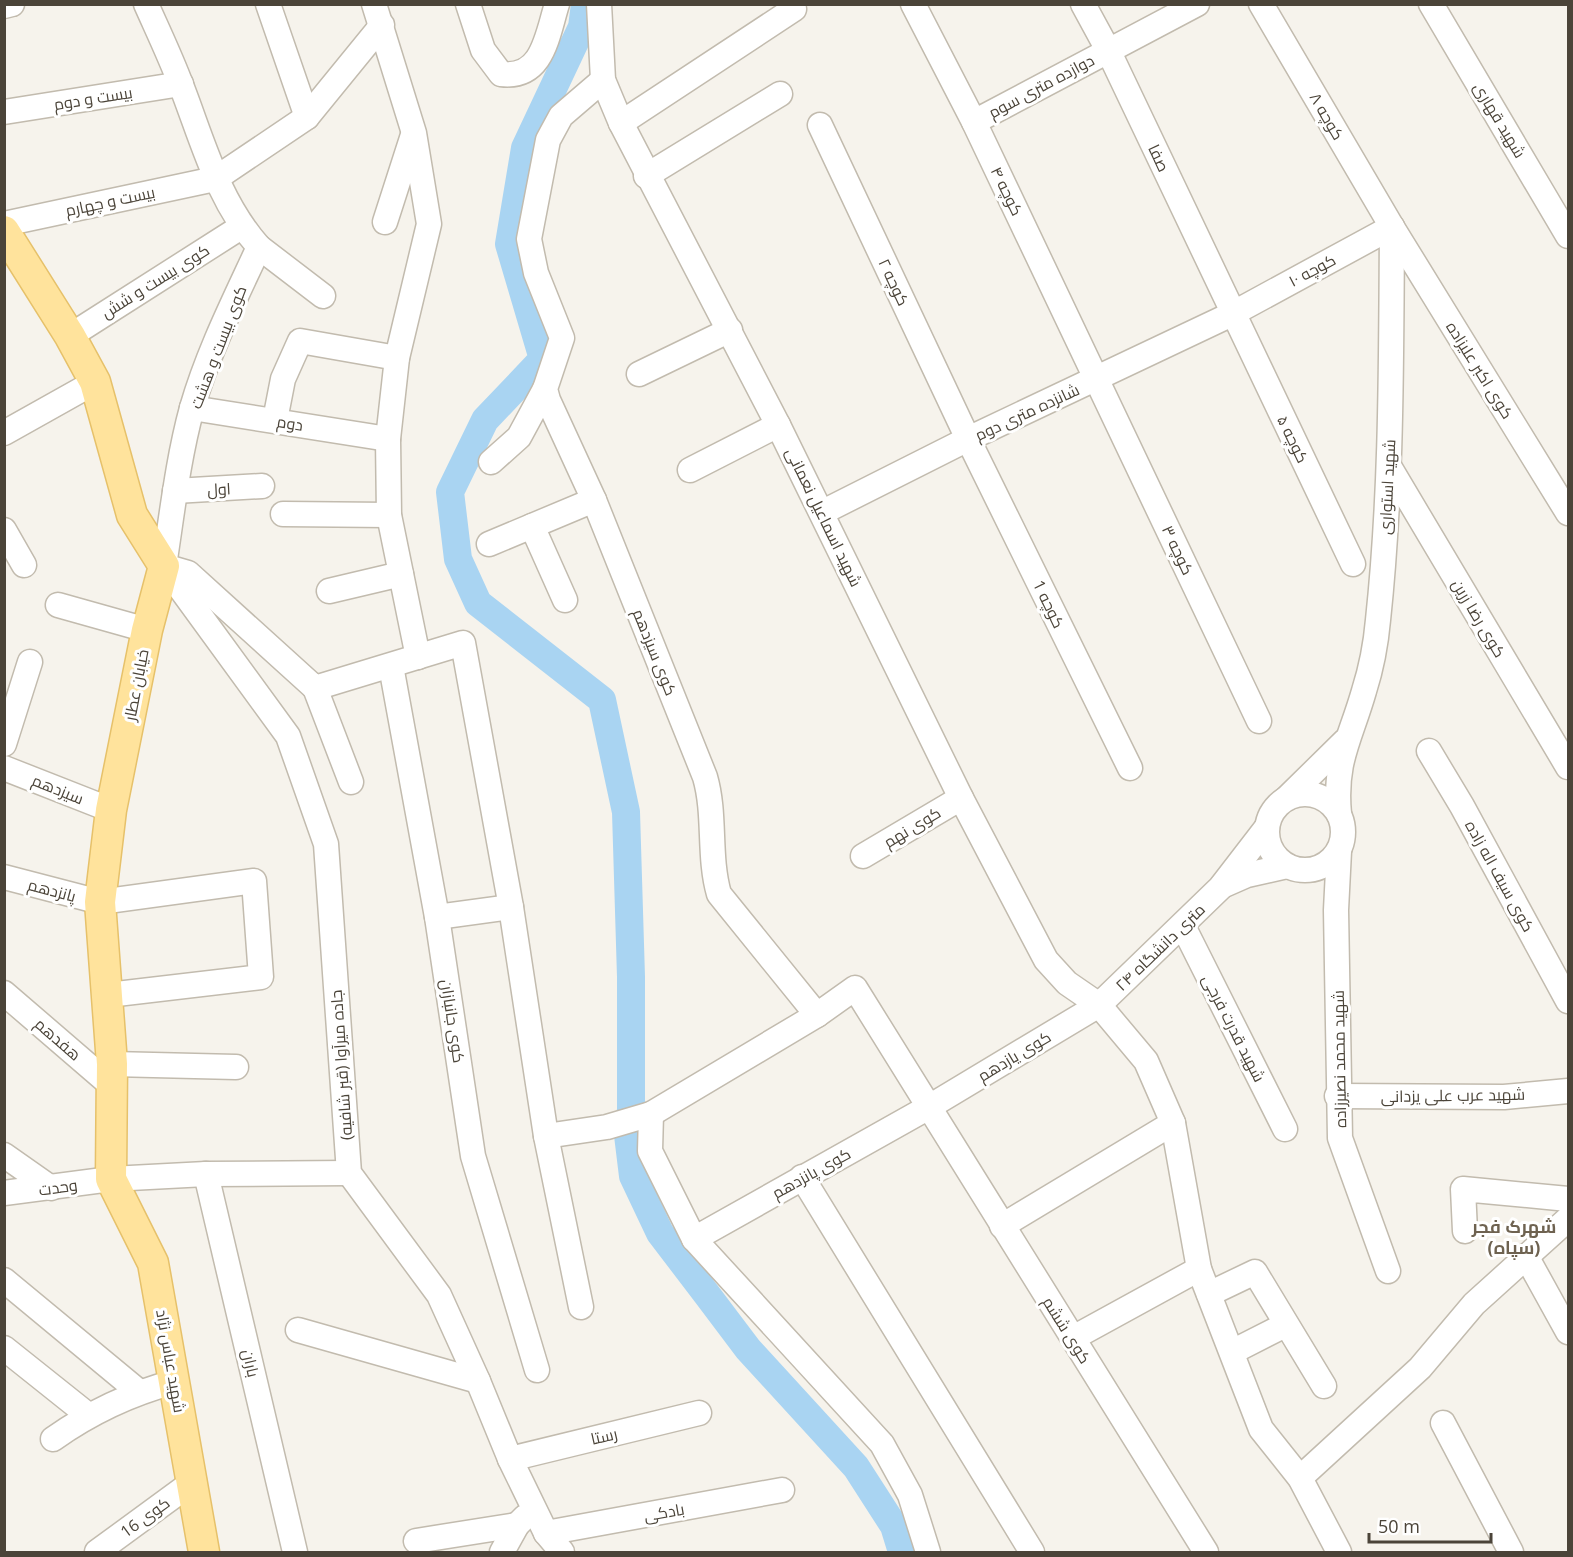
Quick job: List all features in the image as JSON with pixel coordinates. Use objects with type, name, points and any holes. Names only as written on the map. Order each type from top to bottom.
[{"type":"main road","points":[[4,231],[70,336],[95,382],[132,515],[164,566]]},
{"type":"main road","name":"خیابان عطار","points":[[111,1179],[112,1075],[100,902],[111,810],[147,630],[164,566]]},
{"type":"main road","name":"شهید عباس نژاد","points":[[111,1179],[153,1263],[194,1481],[204,1552]]},
{"type":"street","points":[[4,6],[12,4]]},
{"type":"street","points":[[146,4],[181,84],[215,179],[241,227],[259,247],[322,296]]},
{"type":"street","points":[[268,4],[307,117]]},
{"type":"street","points":[[468,4],[483,50],[501,74],[514,75],[528,71],[543,50],[557,4]]},
{"type":"street","name":"شهید اسماعیل نعمانی","points":[[599,4],[603,80],[621,123],[646,176],[730,330],[823,512],[961,798],[1046,960],[1068,983],[1099,1005],[1146,1061],[1173,1123],[1199,1269],[1261,1429],[1300,1478],[1339,1552]]},
{"type":"street","name":"کوچه ۴","points":[[913,4],[974,122],[1098,379]]},
{"type":"street","name":"صفا","points":[[1083,4],[1108,50],[1232,314]]},
{"type":"street","points":[[1108,50],[1197,4]]},
{"type":"street","name":"کوچه ۸","points":[[1261,4],[1392,227]]},
{"type":"street","name":"شهید قهاری","points":[[1431,4],[1568,235]]},
{"type":"street","points":[[621,123],[794,9]]},
{"type":"street","points":[[215,179],[307,117],[378,15]]},
{"type":"street","points":[[378,15],[414,133],[429,224],[398,358],[388,439],[388,515],[418,657]]},
{"type":"street","name":"دوازده متری سوم","points":[[974,122],[1108,50]]},
{"type":"street","points":[[491,462],[519,437],[545,389],[562,338],[536,273],[529,238],[548,140],[561,116],[603,80]]},
{"type":"street","name":"بیست و دوم","points":[[4,112],[181,84]]},
{"type":"street","points":[[646,176],[780,94]]},
{"type":"street","name":"کوچه ۲","points":[[819,125],[968,439]]},
{"type":"street","points":[[385,222],[395,185],[414,133]]},
{"type":"street","name":"بیست و چهارم","points":[[4,224],[215,179]]},
{"type":"street","name":"کوی بیست و شش","points":[[70,336],[241,227]]},
{"type":"street","name":"کوچه ۱۰","points":[[1232,314],[1392,227]]},
{"type":"street","name":"شهید استواری","points":[[1339,814],[1336,787],[1345,741],[1364,691],[1378,622],[1390,468],[1392,227]]},
{"type":"street","name":"کوی اکبر علیزاده","points":[[1392,227],[1566,504]]},
{"type":"street","name":"کوی بیست و هشت","points":[[164,566],[175,491],[192,408],[219,333],[259,247]]},
{"type":"street","name":"شانزده متری دوم","points":[[823,512],[968,439],[1232,314]]},
{"type":"street","name":"کوچه ۵","points":[[1232,314],[1353,564]]},
{"type":"street","points":[[639,374],[730,330]]},
{"type":"street","points":[[275,420],[283,379],[297,344],[306,340],[398,358]]},
{"type":"street","name":"کوچه ۳","points":[[1098,379],[1259,722]]},
{"type":"street","points":[[4,433],[95,382]]},
{"type":"street","name":"کوی سیزدهم","points":[[545,389],[552,411],[594,500],[705,777],[712,801],[715,879],[719,894],[818,1015]]},
{"type":"street","name":"دوم","points":[[192,408],[388,439]]},
{"type":"street","points":[[690,470],[778,425]]},
{"type":"street","name":"کوچه 1","points":[[968,439],[1130,768]]},
{"type":"street","name":"کوی رضا زرین","points":[[1390,468],[1569,766]]},
{"type":"street","name":"اول","points":[[175,491],[262,486]]},
{"type":"street","points":[[489,544],[594,500]]},
{"type":"street","points":[[283,514],[388,515]]},
{"type":"street","points":[[532,526],[565,600]]},
{"type":"street","points":[[4,530],[24,565]]},
{"type":"street","points":[[164,566],[188,573],[315,688],[351,782]]},
{"type":"street","name":"جاده میرآوا (قبر شافیه)","points":[[164,566],[288,736],[326,844],[349,1173]]},
{"type":"street","points":[[329,591],[401,574]]},
{"type":"street","points":[[58,605],[147,630]]},
{"type":"street","points":[[315,688],[463,643],[511,907],[546,1136],[581,1307]]},
{"type":"street","points":[[4,744],[30,662]]},
{"type":"street","name":"کوی جانبازان","points":[[391,666],[437,917],[473,1156],[537,1370]]},
{"type":"street","name":"شهید استواری","points":[[1287,798],[1345,741]]},
{"type":"street","name":"کوی سیف اله زاده","points":[[1429,751],[1569,1002]]},
{"type":"street","name":"سیزدهم","points":[[4,768],[111,810]]},
{"type":"street","points":[[1293,868],[1321,868],[1339,851],[1344,827],[1339,814],[1321,797],[1310,794],[1287,798],[1278,806],[1267,826],[1271,849],[1293,868],[1317,883],[1336,910]]},
{"type":"street","name":"کوی نهم","points":[[863,856],[961,798]]},
{"type":"street","name":"۲۴ متری دانشگاه","points":[[1099,1005],[1220,888],[1267,826]]},
{"type":"street","name":"شهید محمد نصیرزاده","points":[[1339,851],[1336,910],[1340,1138],[1388,1271]]},
{"type":"street","name":"۲۴ متری دانشگاه","points":[[1220,888],[1246,875],[1293,868]]},
{"type":"street","name":"پانزدهم","points":[[4,877],[100,902]]},
{"type":"street","points":[[100,902],[254,881],[261,977],[108,995]]},
{"type":"street","points":[[437,917],[511,907]]},
{"type":"street","name":"شهید قدرت فرجی","points":[[1183,926],[1285,1129]]},
{"type":"street","points":[[546,1136],[607,1127],[651,1113],[818,1015],[855,988],[929,1107]]},
{"type":"street","name":"هفدهم","points":[[4,993],[112,1075]]},
{"type":"street","name":"کوی یازدهم","points":[[929,1107],[1099,1005]]},
{"type":"street","points":[[112,1075],[236,1067]]},
{"type":"street","name":"شهید عرب علی یزدانی","points":[[1338,1096],[1504,1097],[1569,1091]]},
{"type":"street","name":"کوی پانزدهم","points":[[694,1239],[929,1107]]},
{"type":"street","name":"کوی ششم","points":[[929,1107],[1206,1552]]},
{"type":"street","points":[[651,1113],[650,1151],[694,1239],[882,1444],[910,1495],[927,1552]]},
{"type":"street","points":[[1002,1226],[1173,1123]]},
{"type":"street","points":[[4,1155],[51,1188]]},
{"type":"street","points":[[349,1173],[439,1295],[510,1459],[546,1533],[562,1552]]},
{"type":"street","name":"وحدت","points":[[4,1193],[111,1179],[206,1174],[349,1173]]},
{"type":"street","name":"باران","points":[[206,1174],[295,1552]]},
{"type":"street","points":[[802,1177],[1032,1552]]},
{"type":"street","points":[[1466,1231],[1463,1189],[1569,1199]]},
{"type":"street","points":[[1300,1478],[1420,1368],[1474,1304],[1569,1219]]},
{"type":"street","points":[[1526,1256],[1569,1332]]},
{"type":"street","points":[[1073,1338],[1199,1269]]},
{"type":"street","points":[[1209,1294],[1255,1272],[1324,1386]]},
{"type":"street","points":[[4,1280],[138,1391]]},
{"type":"street","points":[[1232,1352],[1285,1325]]},
{"type":"street","points":[[298,1330],[478,1381]]},
{"type":"street","points":[[4,1348],[88,1415]]},
{"type":"street","points":[[53,1438],[88,1415],[138,1391],[174,1382]]},
{"type":"street","name":"رستا","points":[[510,1459],[699,1413]]},
{"type":"street","points":[[1443,1423],[1512,1552]]},
{"type":"street","name":"کوی 16","points":[[97,1552],[194,1481]]},
{"type":"street","name":"بادکی","points":[[546,1533],[782,1490]]},
{"type":"street","points":[[502,1552],[517,1525],[535,1507]]},
{"type":"street","points":[[416,1541],[517,1525]]},
{"type":"waterway","points":[[585,4],[582,27],[525,148],[509,244],[543,359],[485,420],[450,492],[458,559],[478,603],[602,700],[626,812],[631,977],[631,1109],[628,1135],[633,1176],[660,1233],[748,1349],[856,1467],[894,1526],[902,1552]]},
{"type":"district","name":"شهرک فجر (سپاه)","points":[[1514,1237]]}]
